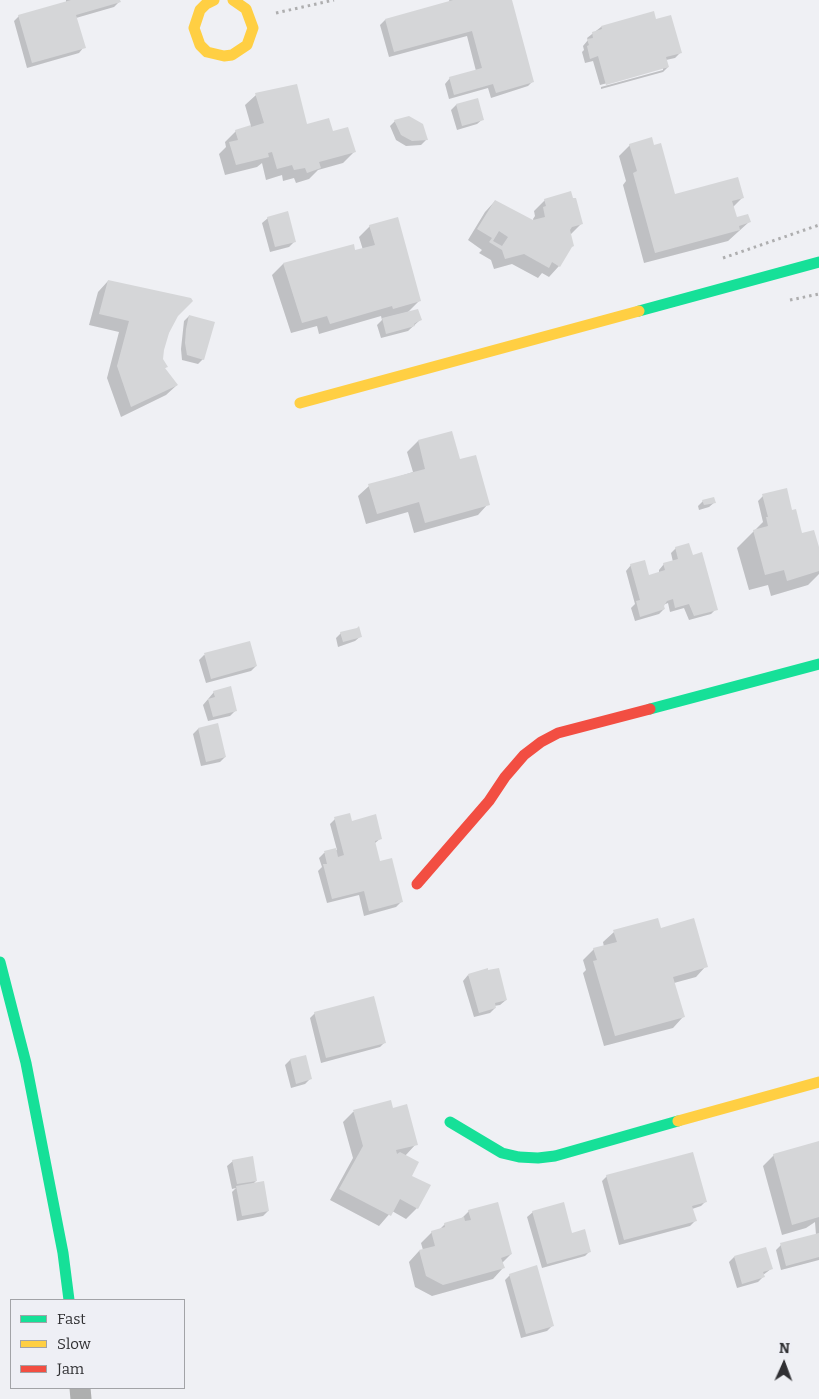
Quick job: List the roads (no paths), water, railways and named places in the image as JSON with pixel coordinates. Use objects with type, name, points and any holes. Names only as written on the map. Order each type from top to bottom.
[{"type":"street","points":[[214,0],[200,10],[194,28],[200,45],[207,52],[215,55],[232,55],[247,45],[253,28],[244,6]]},
{"type":"street","points":[[300,403],[819,262]]},
{"type":"street","points":[[417,884],[489,801],[505,777],[524,755],[541,742],[558,733],[583,725],[819,664]]},
{"type":"street","points":[[0,962],[26,1063],[46,1159],[70,1299]]},
{"type":"street","points":[[450,1122],[502,1153],[519,1157],[538,1158],[555,1156],[819,1082]]}]
